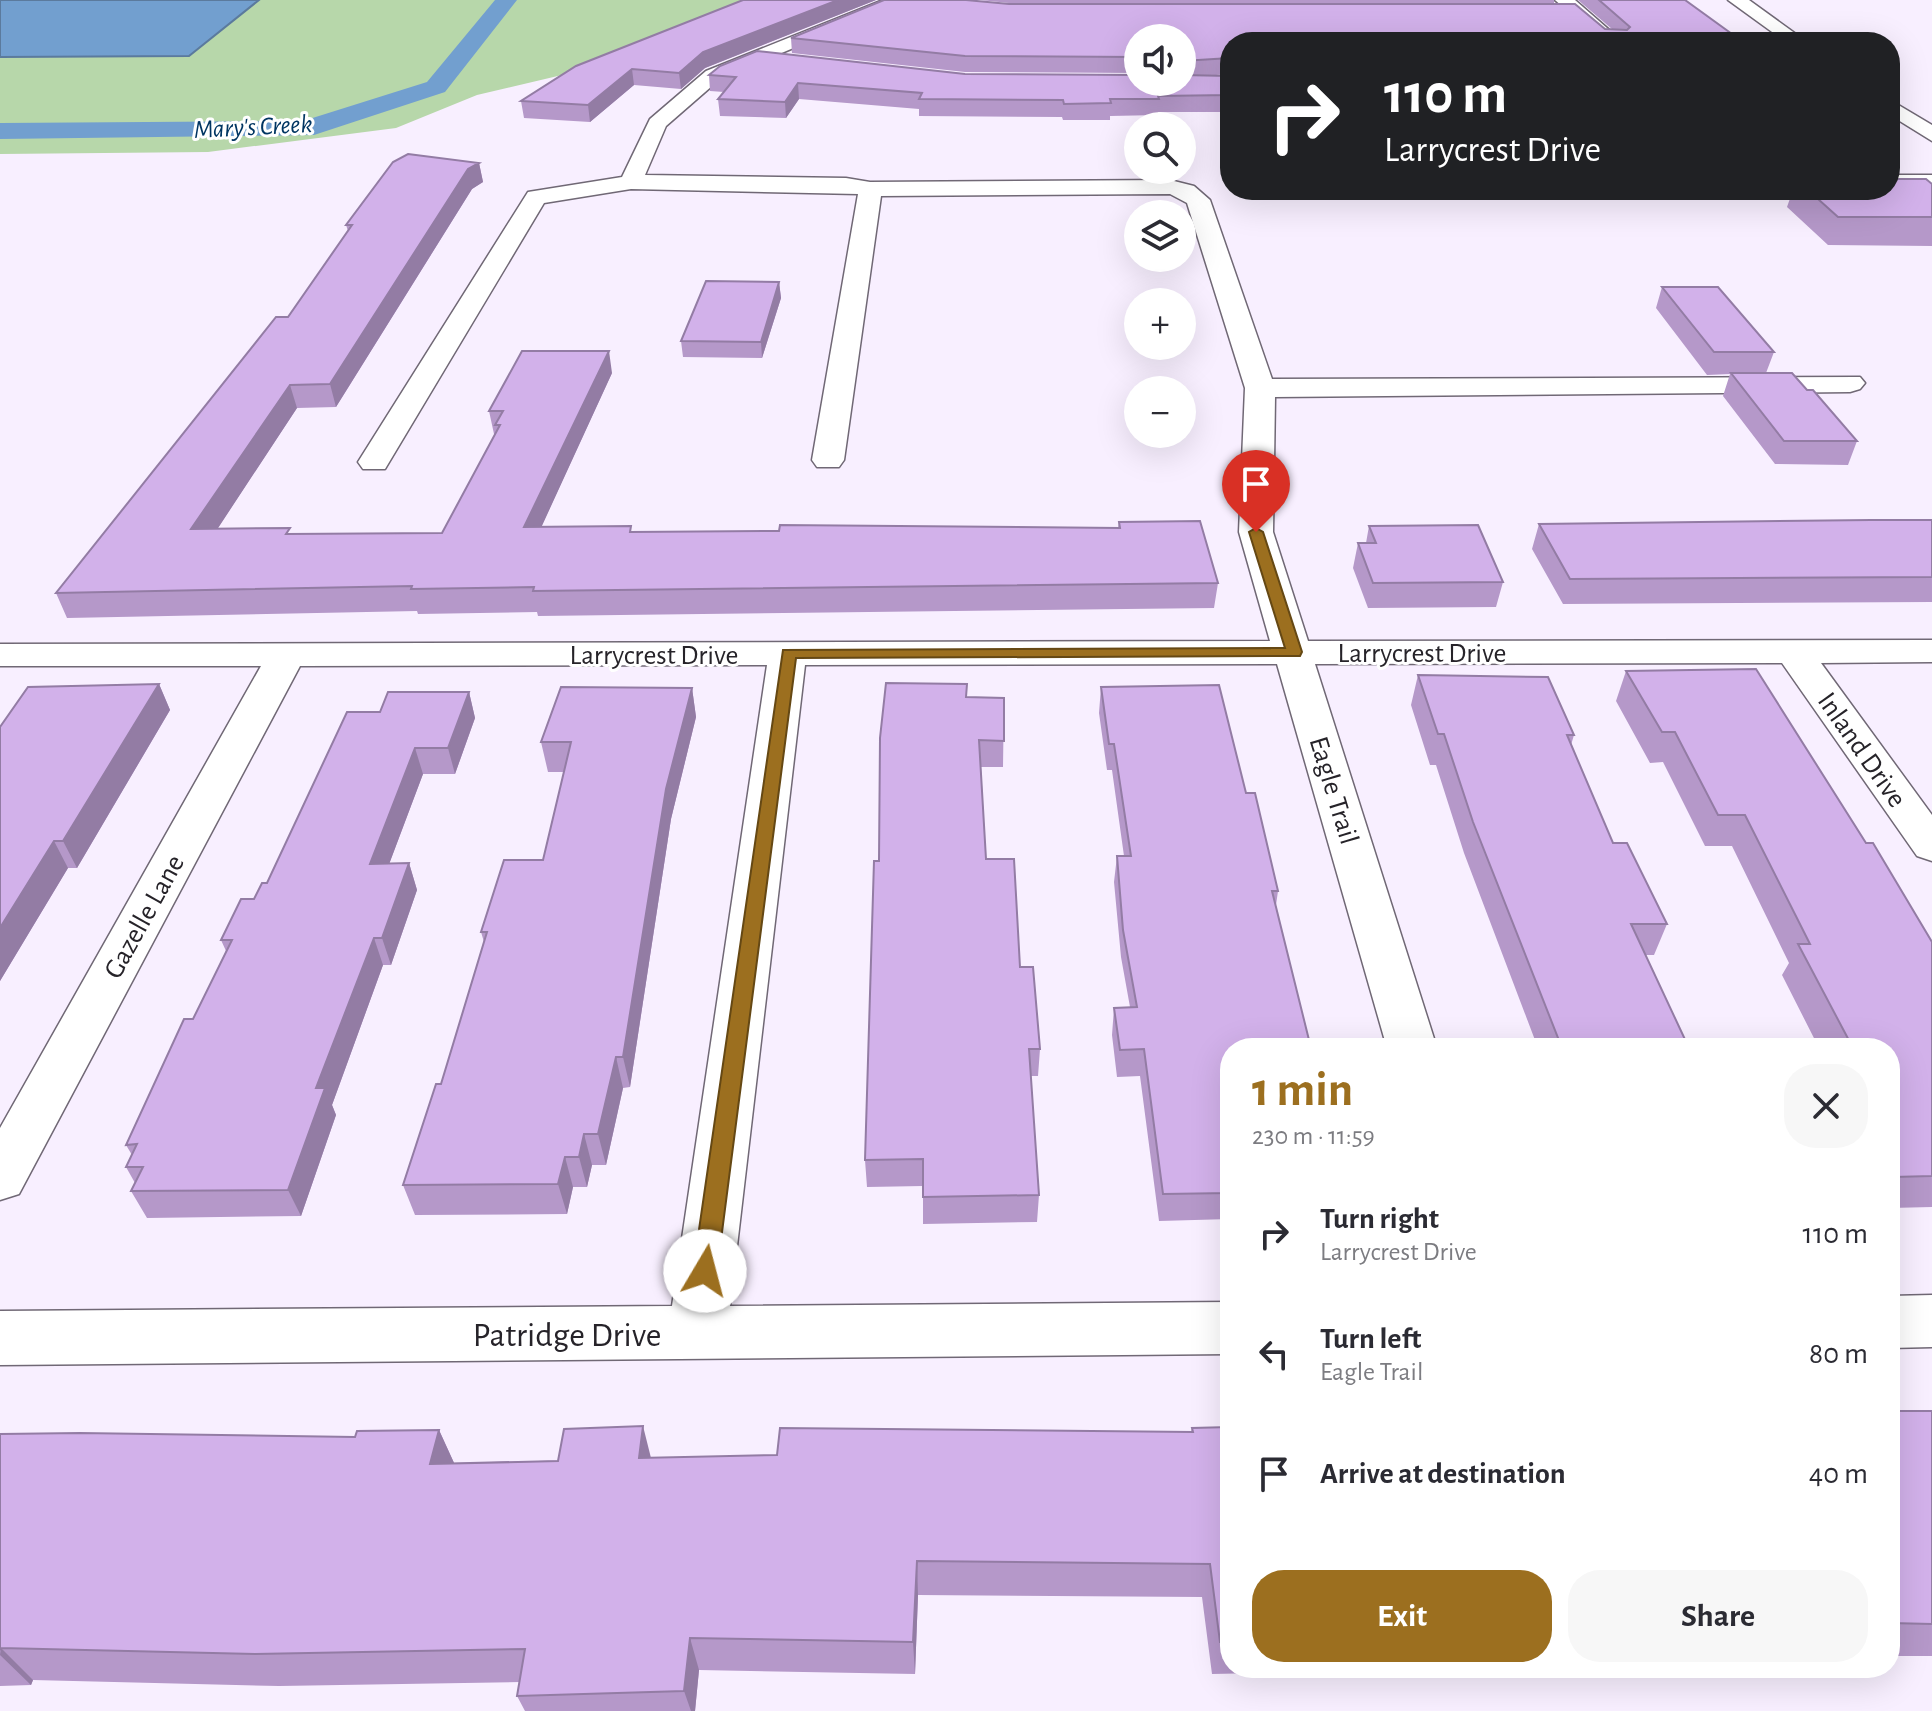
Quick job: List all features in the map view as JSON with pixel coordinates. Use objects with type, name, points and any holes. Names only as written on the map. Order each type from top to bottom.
[{"type":"street","points":[[631,182],[657,123],[713,75],[897,0],[921,4]]},
{"type":"street","points":[[1737,0],[1783,32]]},
{"type":"street","points":[[1545,11],[1570,6],[1602,32]]},
{"type":"street","points":[[757,58],[803,64]]},
{"type":"street","points":[[1900,113],[1932,135]]},
{"type":"street","points":[[374,462],[536,197],[631,182],[846,185],[870,189],[1217,187]]},
{"type":"street","points":[[1900,182],[1932,182]]},
{"type":"street","points":[[828,460],[870,189]]},
{"type":"street","name":"Eagle Trail","points":[[1178,189],[1198,200],[1260,388],[1256,532],[1409,1038]]},
{"type":"street","points":[[1260,388],[1850,383]]},
{"type":"street","name":"Inland Drive","points":[[1793,651],[1932,846]]},
{"type":"street","name":"Larrycrest Drive","points":[[0,655],[1932,651]]},
{"type":"street","points":[[697,1333],[788,653]]},
{"type":"street","name":"Gazelle Lane","points":[[0,1178],[287,654]]},
{"type":"street","points":[[1900,1322],[1932,1321]]},
{"type":"street","name":"Patridge Drive","points":[[0,1338],[1220,1328]]},
{"type":"green space","points":[[0,0],[755,0],[562,75],[477,95],[396,128],[208,152],[0,154]]},
{"type":"water","points":[[0,0],[259,0],[189,56],[0,57]]},
{"type":"building","points":[[743,0],[838,0],[703,52],[679,73],[632,69],[588,105],[521,101],[576,66]]},
{"type":"building","points":[[884,0],[966,0],[1009,4],[1575,4],[1605,29],[1627,30],[1630,27],[1599,0],[1685,0],[1729,32],[1220,32],[1220,59],[1196,60],[1196,24],[1124,24],[1124,57],[965,56],[791,38]]},
{"type":"building","points":[[757,51],[965,74],[1124,75],[1124,96],[1158,96],[1159,99],[1110,99],[1111,103],[1064,104],[1063,100],[919,99],[922,93],[798,83],[785,102],[718,99],[736,77],[709,75],[720,66]]},
{"type":"building","points":[[1196,75],[1220,76],[1220,95],[1196,95]]},
{"type":"building","points":[[408,154],[479,163],[468,169],[330,384],[290,385],[191,529],[290,528],[286,534],[442,533],[500,425],[495,425],[503,411],[489,411],[522,351],[609,351],[524,527],[631,526],[630,532],[779,531],[780,525],[1120,528],[1119,522],[1200,521],[1218,583],[533,591],[534,587],[411,589],[412,586],[56,593],[276,317],[288,317],[352,225],[346,225],[393,162]]},
{"type":"building","points":[[1900,179],[1926,179],[1932,184],[1932,217],[1838,217],[1819,200],[1900,200]]},
{"type":"building","points":[[706,281],[779,282],[761,342],[681,341]]},
{"type":"building","points":[[1662,287],[1718,287],[1774,352],[1714,352]]},
{"type":"building","points":[[1731,373],[1792,373],[1807,390],[1813,390],[1857,441],[1784,441]]},
{"type":"building","points":[[1932,520],[1932,577],[1570,579],[1539,524]]},
{"type":"building","points":[[1478,525],[1503,582],[1373,583],[1358,543],[1376,543],[1369,526]]},
{"type":"building","points":[[1756,669],[1866,843],[1873,843],[1932,942],[1932,1176],[1900,1177],[1900,1038],[1848,1038],[1798,944],[1810,944],[1745,815],[1718,815],[1675,732],[1662,732],[1626,671]]},
{"type":"building","points":[[1418,675],[1548,677],[1574,735],[1567,735],[1613,843],[1627,843],[1667,924],[1631,924],[1684,1038],[1558,1038],[1473,822],[1444,734],[1438,734]]},
{"type":"building","points":[[886,683],[967,684],[966,697],[1004,698],[1004,741],[979,740],[986,859],[1014,859],[1020,967],[1033,967],[1040,1049],[1029,1049],[1039,1195],[923,1197],[923,1159],[865,1160],[874,861],[879,861],[880,738]]},
{"type":"building","points":[[159,684],[63,841],[54,841],[0,928],[0,727],[28,687]]},
{"type":"building","points":[[1219,685],[1246,793],[1255,793],[1278,891],[1272,891],[1309,1038],[1220,1038],[1220,1193],[1163,1194],[1144,1049],[1120,1050],[1114,1008],[1137,1007],[1123,930],[1117,856],[1131,856],[1114,744],[1109,744],[1101,687]]},
{"type":"building","points":[[561,687],[692,688],[666,789],[623,1057],[616,1057],[598,1134],[584,1134],[579,1157],[565,1157],[558,1184],[403,1185],[436,1084],[441,1084],[487,932],[481,932],[504,860],[543,860],[571,742],[541,742]]},
{"type":"building","points":[[388,692],[469,692],[448,748],[415,748],[370,864],[409,863],[382,938],[374,938],[316,1088],[325,1088],[288,1190],[131,1191],[143,1167],[126,1167],[137,1144],[126,1145],[184,1019],[193,1019],[232,940],[221,940],[241,899],[254,899],[262,883],[267,883],[347,712],[380,712]]},
{"type":"building","points":[[1900,1411],[1932,1411],[1932,1624],[1900,1623]]},
{"type":"building","points":[[643,1426],[639,1458],[777,1455],[780,1428],[1193,1432],[1192,1428],[1220,1427],[1220,1642],[1210,1564],[917,1561],[913,1642],[690,1638],[684,1691],[517,1696],[525,1649],[255,1654],[0,1650],[0,1434],[355,1437],[357,1431],[439,1430],[430,1464],[558,1461],[564,1429]]},
{"type":"waterway","name":"Mary's Creek","points":[[0,131],[305,129],[436,87],[506,0]]},
{"type":"route","points":[[705,1271],[788,653],[1294,652],[1256,532]]}]
